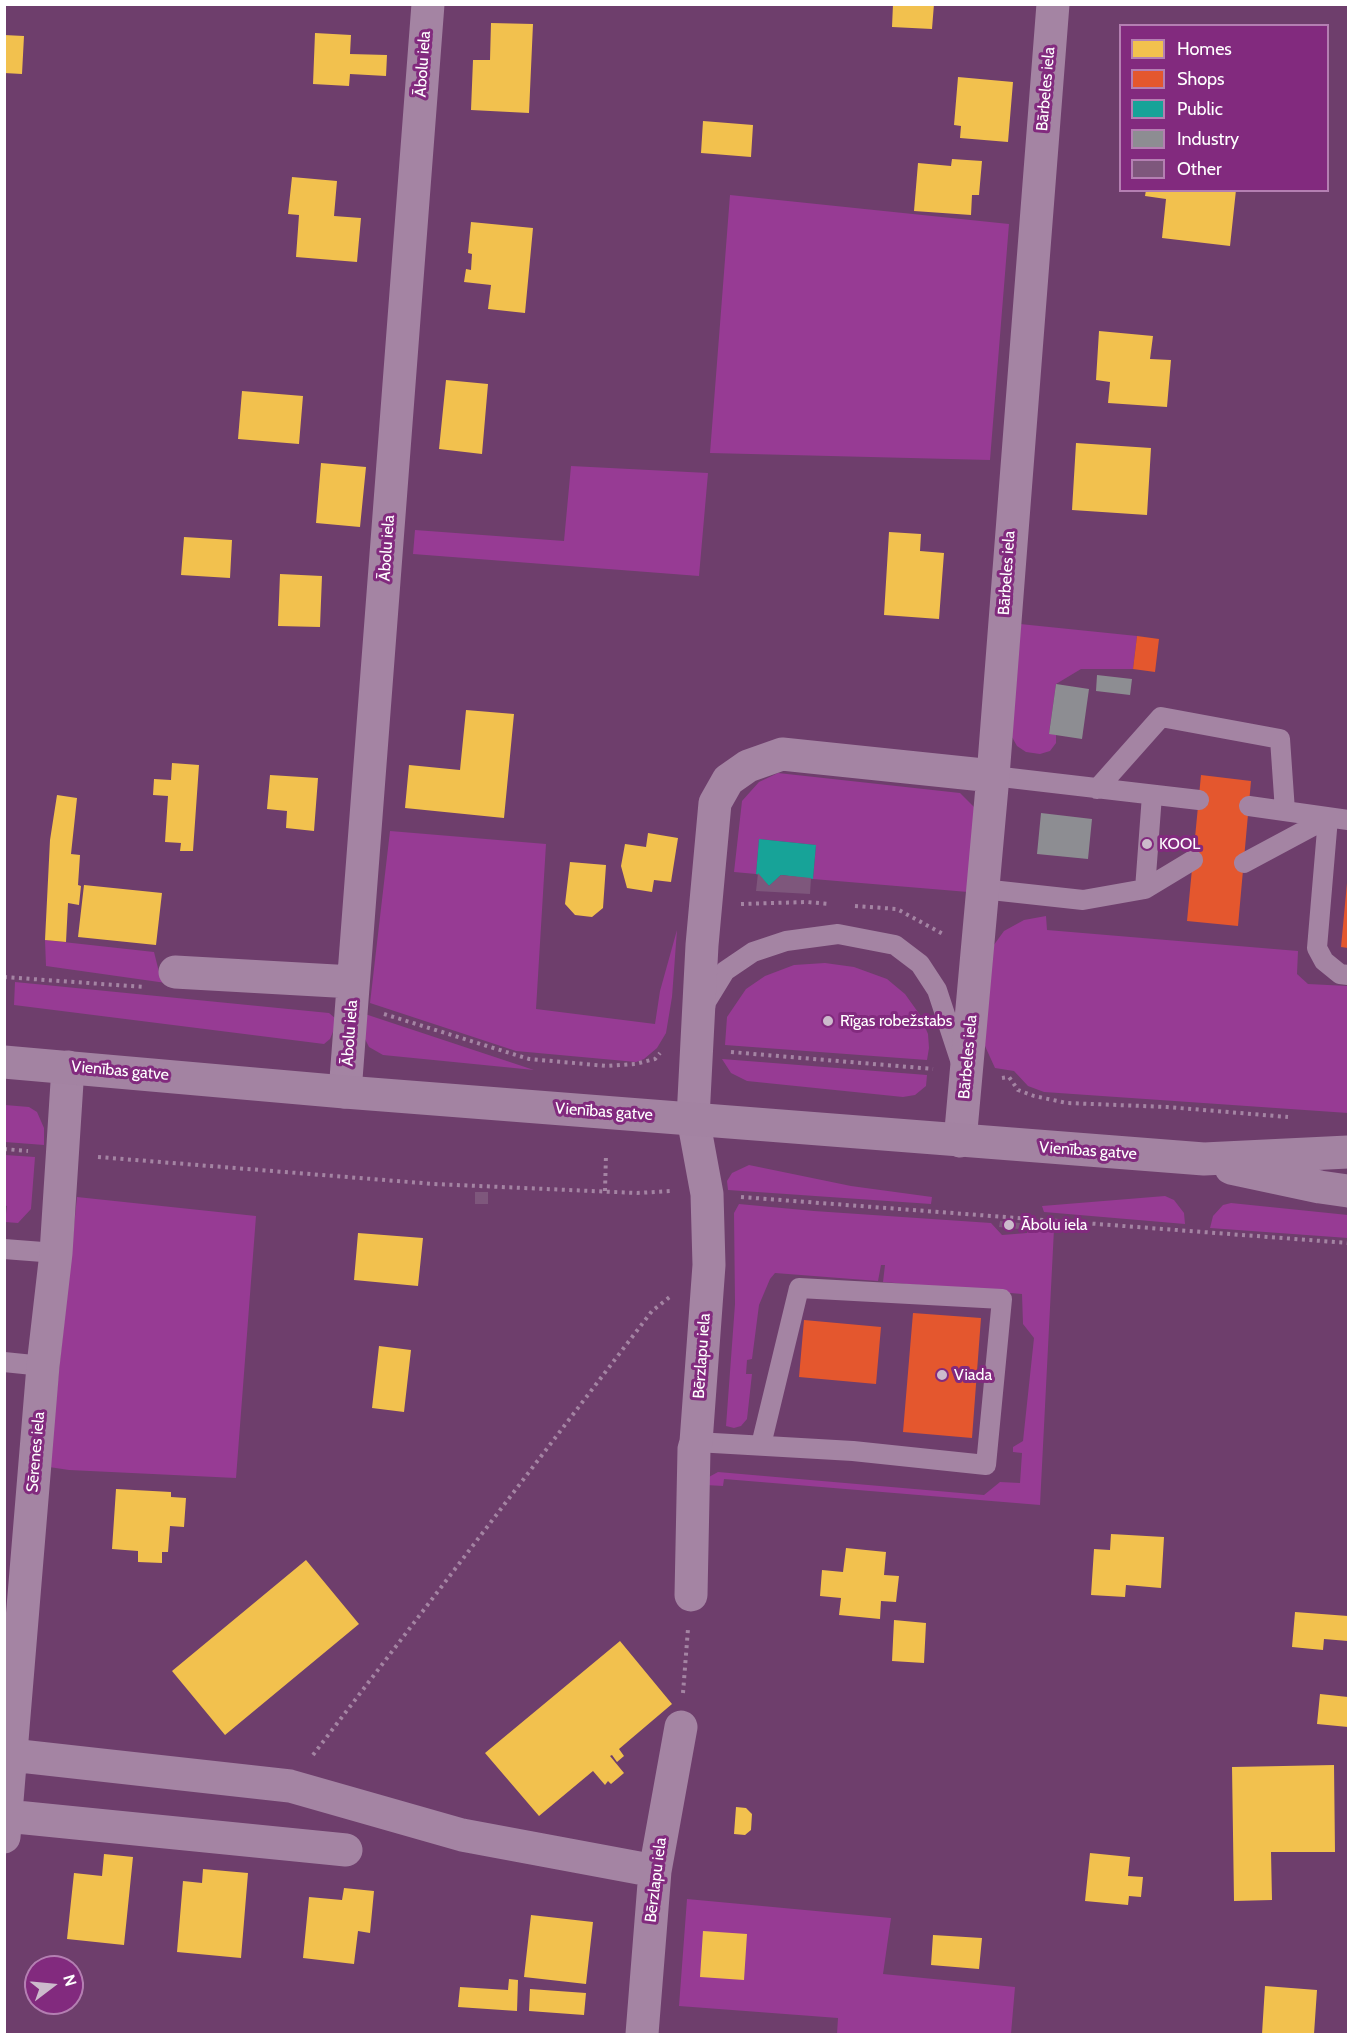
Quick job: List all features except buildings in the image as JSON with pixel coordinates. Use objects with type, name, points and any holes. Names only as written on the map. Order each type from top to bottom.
[{"type":"highway","name":"Vienības gatve","points":[[4,1062],[345,1092],[1204,1159],[1348,1152]]},
{"type":"highway","name":"Vienības gatve","points":[[1204,1159],[1238,1171],[1348,1191]]},
{"type":"street","name":"Ābolu iela","points":[[345,1092],[428,4]]},
{"type":"street","name":"Bārbeles iela","points":[[960,1141],[993,776],[1053,4]]},
{"type":"street","name":"Bērzlapu iela","points":[[691,1595],[694,1449],[709,1264],[707,1194],[693,1118],[702,945],[715,803],[728,780],[748,766],[782,754],[993,776]]},
{"type":"street","points":[[175,972],[354,982]]},
{"type":"street","name":"Sērenes iela","points":[[5,1827],[43,1366],[56,1253],[68,1067]]},
{"type":"street","name":"Bērzlapu iela","points":[[642,2034],[655,1871],[681,1727]]},
{"type":"street","points":[[11,1755],[290,1786],[462,1835],[655,1871]]},
{"type":"street","points":[[5,1827],[346,1850]]},
{"type":"lane","points":[[1097,789],[1161,717],[1280,739],[1285,811]]},
{"type":"lane","points":[[993,776],[1199,800]]},
{"type":"lane","points":[[1145,889],[1152,795]]},
{"type":"lane","points":[[1249,806],[1348,820],[1348,814]]},
{"type":"lane","points":[[1244,863],[1328,818]]},
{"type":"lane","points":[[1328,818],[1317,948],[1324,961],[1340,974],[1348,975]]},
{"type":"lane","points":[[982,889],[1083,900],[1145,889],[1193,860]]},
{"type":"lane","points":[[697,1049],[706,1002],[725,971],[753,951],[786,941],[838,934],[895,945],[920,964],[937,990],[966,1080]]},
{"type":"lane","points":[[4,1249],[56,1253]]},
{"type":"lane","points":[[696,1442],[853,1450],[986,1466],[1002,1299],[799,1288],[761,1445]]},
{"type":"lane","points":[[4,1362],[43,1366]]},
{"type":"path","points":[[697,1049],[935,1070],[966,1080],[1009,1077],[1018,1090],[1067,1103],[1167,1107],[1292,1118]]},
{"type":"path","points":[[605,1191],[606,1154]]},
{"type":"path","points":[[290,1786],[652,1311],[709,1264]]},
{"type":"path","points":[[681,1727],[691,1595]]},
{"type":"shaded area","points":[[730,195],[1009,224],[990,460],[710,453]]},
{"type":"shaded area","points":[[571,466],[708,473],[699,576],[413,554],[415,530],[564,541]]},
{"type":"shaded area","points":[[1020,624],[1137,636],[1133,669],[1081,669],[1056,684],[1049,733],[1056,735],[1056,743],[1050,751],[1040,754],[1026,752],[1017,746],[1012,737]]},
{"type":"shaded area","points":[[778,773],[960,793],[977,810],[968,892],[813,879],[816,845],[759,839],[756,874],[734,872],[742,801],[759,782]]},
{"type":"shaded area","points":[[390,831],[546,844],[536,1009],[655,1024],[660,991],[677,930],[672,997],[666,1033],[657,1048],[644,1059],[636,1062],[516,1051],[370,1003]]},
{"type":"shaded area","points":[[1046,916],[1047,930],[1298,951],[1297,974],[1308,984],[1348,986],[1348,1113],[1044,1092],[1028,1086],[1014,1071],[995,1068],[985,1046],[984,997],[988,953],[1004,931],[1024,920]]},
{"type":"shaded area","points":[[45,940],[154,952],[159,972],[166,983],[46,966]]},
{"type":"shaded area","points":[[825,963],[854,967],[887,979],[905,994],[920,1015],[928,1034],[927,1060],[725,1045],[727,1017],[746,989],[765,976],[794,965]]},
{"type":"shaded area","points":[[15,982],[329,1013],[335,1018],[335,1027],[330,1039],[324,1044],[14,1005]]},
{"type":"shaded area","points":[[365,1014],[534,1070],[383,1055],[369,1047],[365,1039]]},
{"type":"shaded area","points":[[722,1059],[927,1075],[926,1086],[915,1095],[903,1097],[747,1081],[731,1073]]},
{"type":"shaded area","points":[[5,1105],[29,1107],[37,1112],[44,1128],[44,1145],[5,1142]]},
{"type":"shaded area","points":[[5,1155],[35,1157],[31,1209],[18,1223],[5,1222],[7,1206],[4,1205]]},
{"type":"shaded area","points":[[749,1165],[851,1186],[932,1197],[931,1204],[728,1190],[727,1181],[732,1173]]},
{"type":"shaded area","points":[[1165,1196],[1174,1200],[1184,1213],[1185,1224],[1044,1212],[1042,1206]]},
{"type":"shaded area","points":[[77,1197],[256,1216],[236,1478],[69,1470],[49,1467]]},
{"type":"shaded area","points":[[1231,1203],[1348,1215],[1348,1238],[1210,1228],[1213,1216],[1223,1205]]},
{"type":"shaded area","points":[[739,1204],[991,1223],[1002,1235],[1027,1233],[1027,1228],[1054,1229],[1040,1505],[724,1479],[723,1486],[705,1485],[707,1478],[718,1472],[984,1495],[1000,1482],[1020,1483],[1022,1453],[1013,1452],[1013,1447],[1023,1441],[1034,1338],[1023,1324],[1022,1294],[883,1282],[885,1265],[881,1265],[878,1281],[775,1273],[759,1305],[752,1359],[747,1360],[746,1374],[752,1374],[747,1419],[741,1426],[734,1428],[726,1426],[735,1304],[734,1213]]},
{"type":"shaded area","points":[[687,1899],[891,1918],[883,1974],[1015,1987],[1011,2034],[837,2034],[838,2018],[679,2006]]},
{"type":"place","name":"KOOL","points":[[1147,844]]},
{"type":"place","name":"Rīgas robežstabs","points":[[828,1021]]},
{"type":"place","name":"Ābolu iela","points":[[1009,1225]]},
{"type":"place","name":"Viada","points":[[942,1375]]}]
